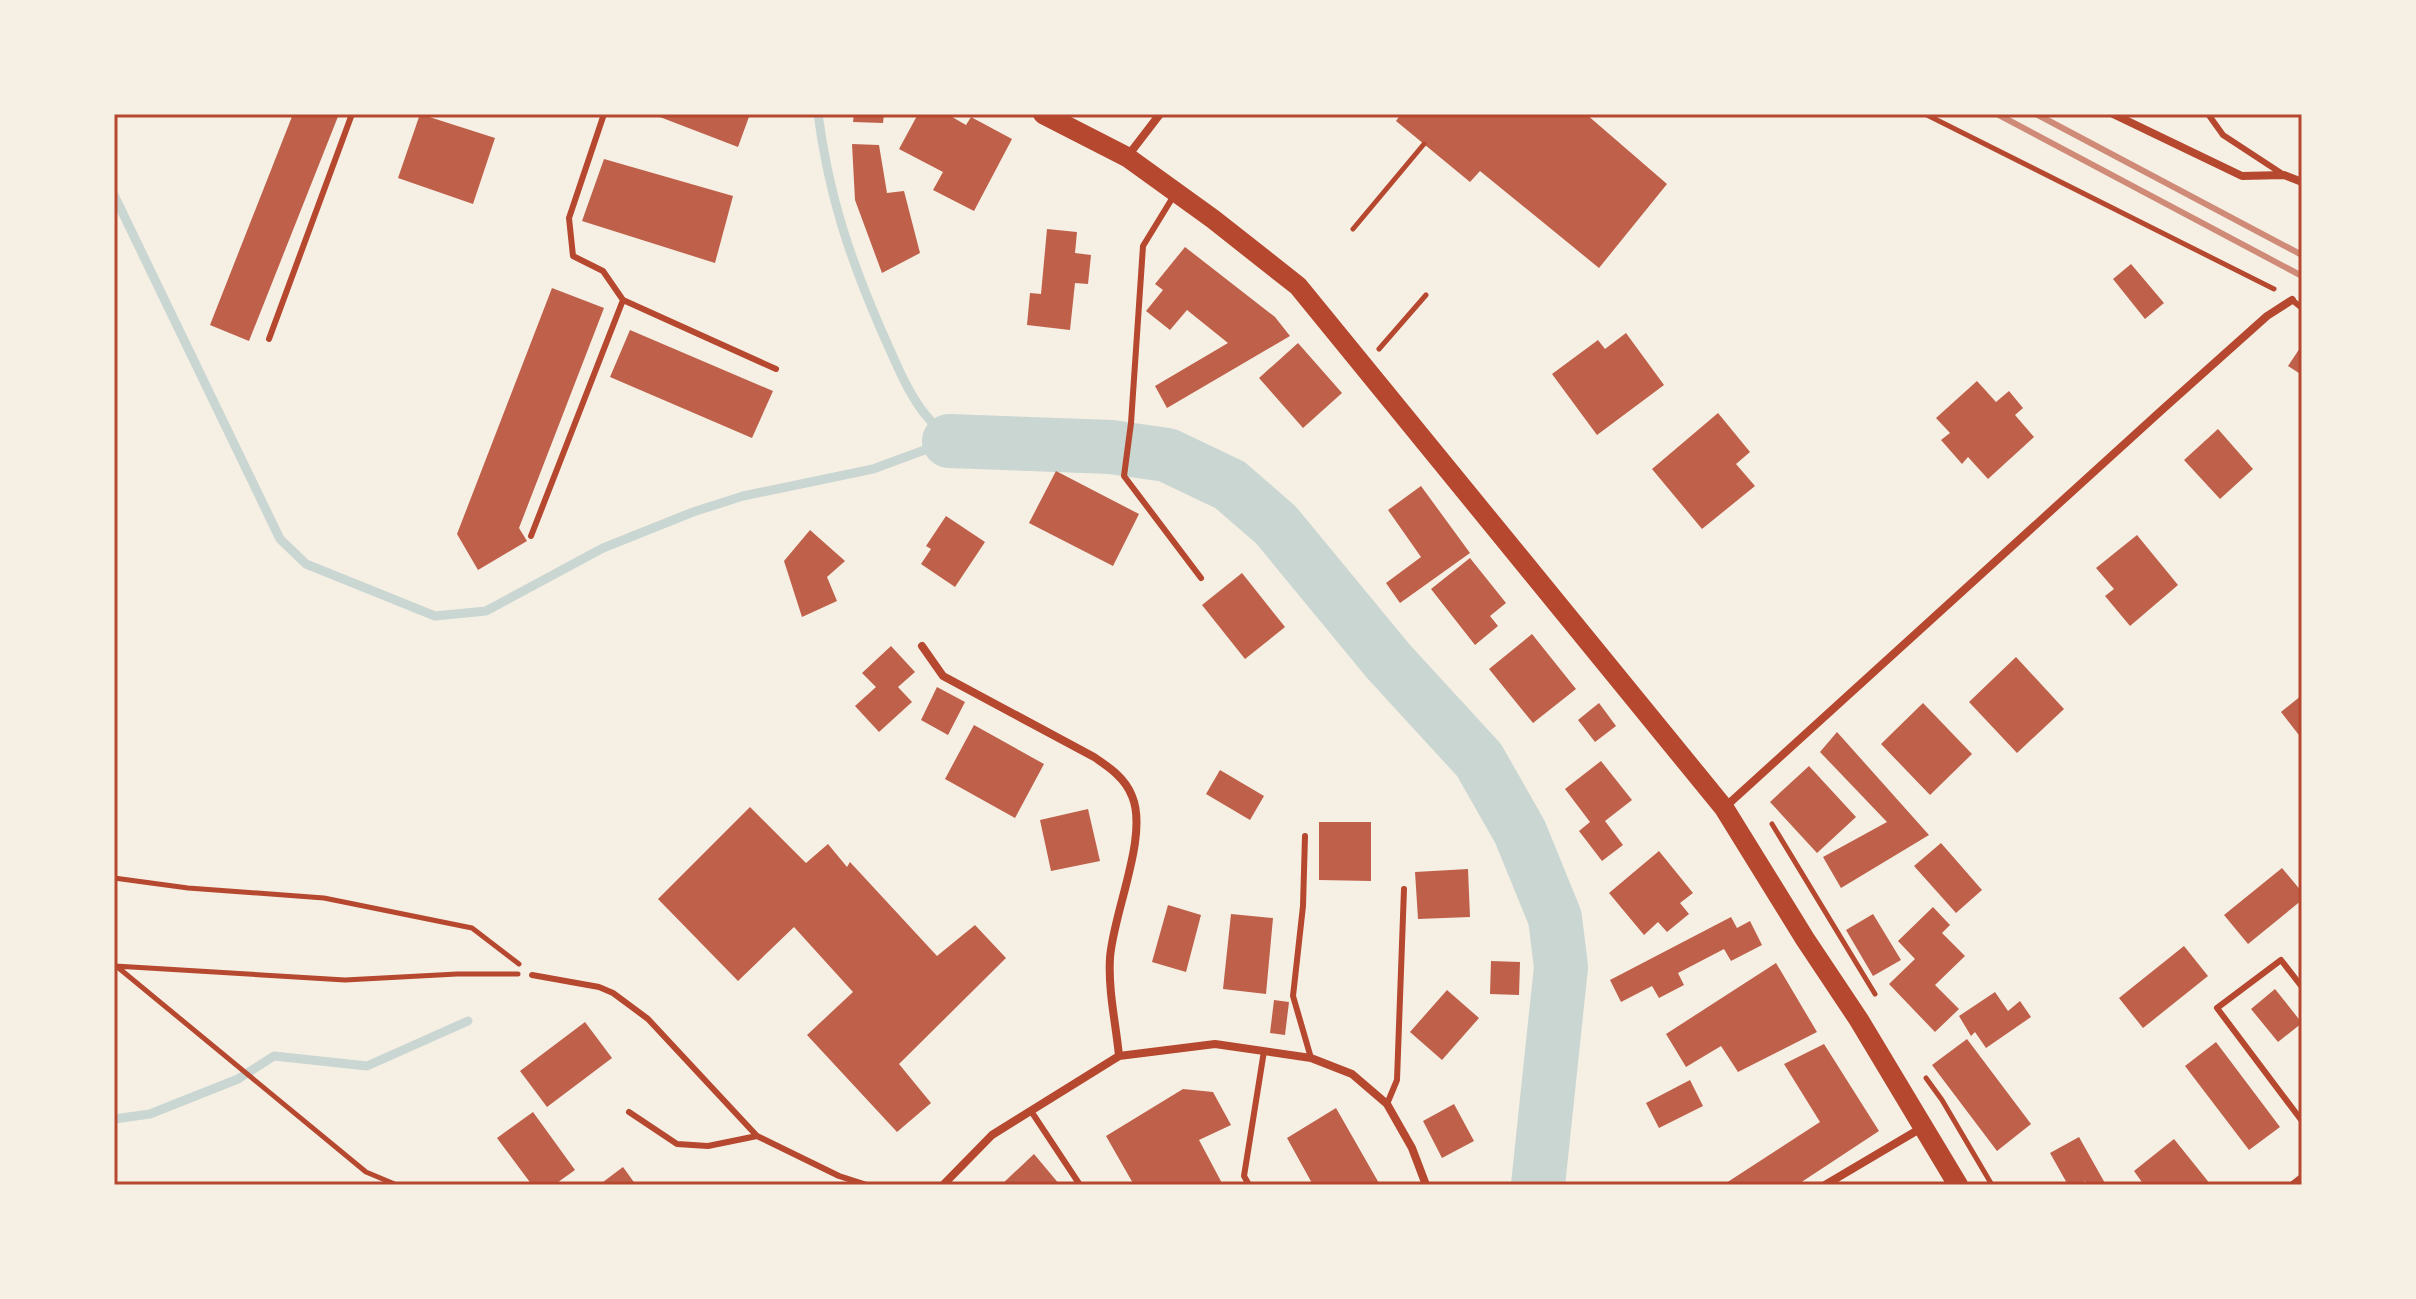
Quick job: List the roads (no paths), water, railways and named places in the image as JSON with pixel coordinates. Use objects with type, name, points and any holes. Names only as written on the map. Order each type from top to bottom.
[{"type":"main road","points":[[1043,114],[1127,157],[1298,286],[1724,808],[1958,1185]]},
{"type":"street","points":[[1127,157],[1160,114]]},
{"type":"street","points":[[2113,114],[2242,176],[2284,175],[2302,182]]},
{"type":"street","points":[[1724,808],[2186,388],[2267,316],[2292,300]]},
{"type":"street","points":[[922,646],[943,676],[1094,757],[1116,773],[1132,795],[1137,829],[1110,957],[1119,1056]]},
{"type":"street","points":[[943,1185],[992,1135],[1119,1056],[1215,1044],[1311,1058],[1352,1074],[1387,1104],[1412,1148],[1426,1185]]},
{"type":"street","points":[[1825,1185],[1924,1127]]},
{"type":"street","points":[[2293,1185],[2302,1178]]},
{"type":"lane","points":[[269,339],[352,114]]},
{"type":"lane","points":[[604,114],[569,218],[573,256],[603,271],[623,300],[776,369]]},
{"type":"lane","points":[[2208,114],[2223,135],[2284,175]]},
{"type":"lane","points":[[1175,193],[1143,246],[1131,423],[1124,476],[1201,578]]},
{"type":"lane","points":[[531,536],[623,300]]},
{"type":"lane","points":[[2292,300],[2302,308]]},
{"type":"lane","points":[[1305,836],[1303,906],[1293,996],[1311,1058]]},
{"type":"lane","points":[[1387,1104],[1397,1080],[1404,889]]},
{"type":"lane","points":[[2302,987],[2281,960],[2217,1008],[2302,1121]]},
{"type":"lane","points":[[532,975],[599,987],[613,993],[648,1019],[757,1136],[839,1176],[867,1185]]},
{"type":"lane","points":[[1249,1185],[1244,1176],[1264,1051]]},
{"type":"lane","points":[[1031,1111],[1080,1185]]},
{"type":"lane","points":[[629,1112],[677,1144],[708,1146],[757,1136]]},
{"type":"waterway","points":[[114,195],[280,539],[306,564],[435,616],[486,611],[603,548],[693,512],[743,496],[873,469],[949,441],[909,390],[870,304],[834,199],[818,114]]},
{"type":"waterway","points":[[949,441],[1111,447],[1167,455],[1230,485],[1276,525],[1389,662],[1479,760],[1520,832],[1555,918],[1561,967],[1538,1185]]},
{"type":"waterway","points":[[114,1119],[150,1114],[238,1079],[274,1056],[367,1066],[468,1021]]},
{"type":"railway","points":[[1997,114],[2302,276]]},
{"type":"railway","points":[[2036,114],[2302,255]]}]
